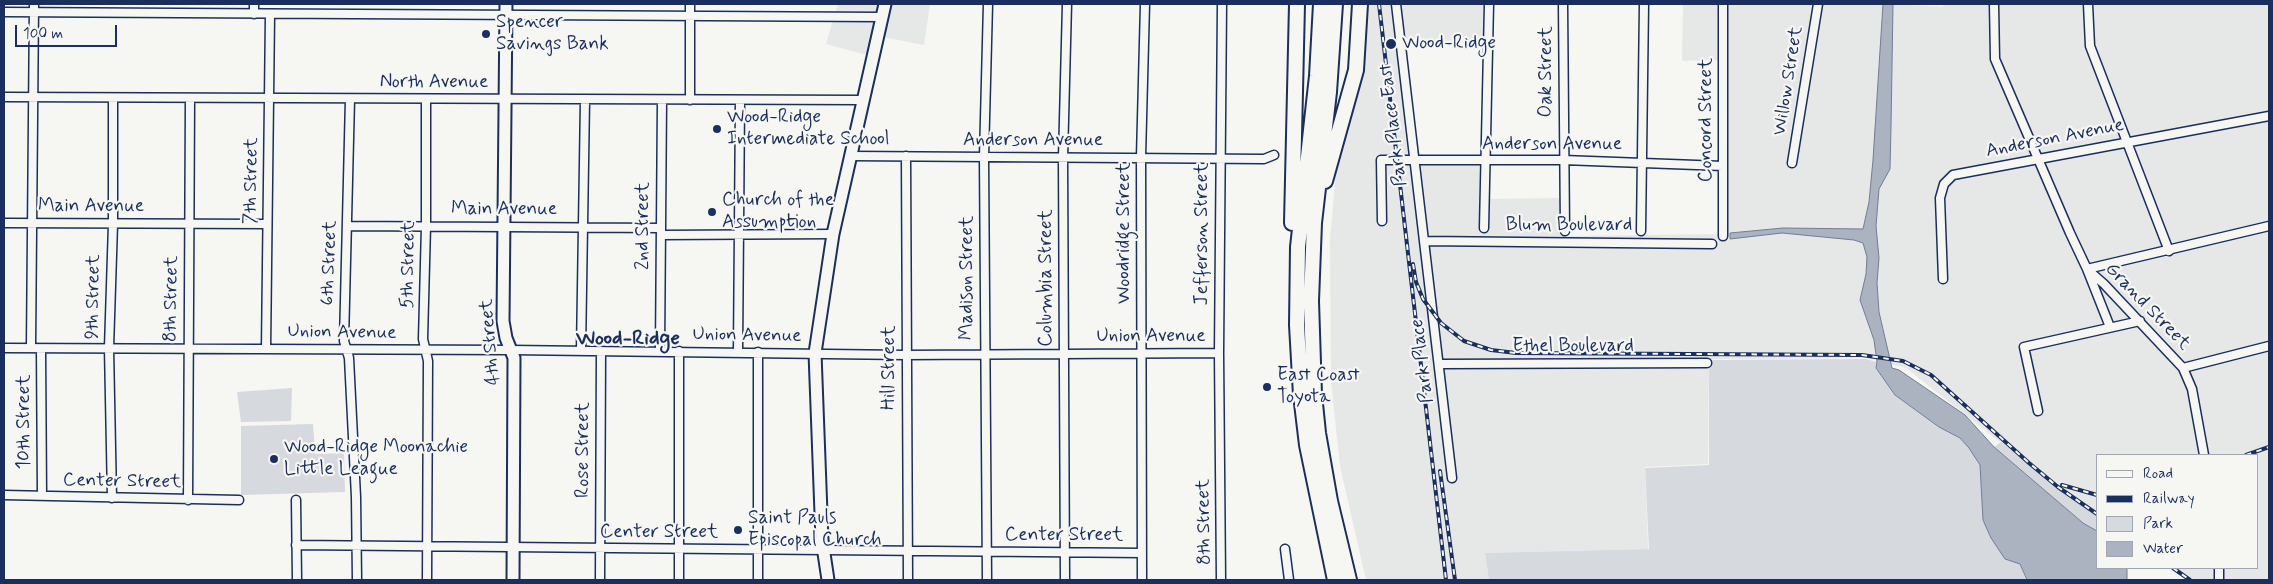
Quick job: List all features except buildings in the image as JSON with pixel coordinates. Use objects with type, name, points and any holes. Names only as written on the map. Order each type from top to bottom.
[{"type":"highway","points":[[1297,4],[1292,252],[1301,395],[1307,445],[1335,580]]},
{"type":"highway","points":[[1297,325],[1298,247],[1317,76],[1321,4]]},
{"type":"highway","points":[[1336,4],[1329,92],[1314,223],[1311,288],[1314,394],[1324,468],[1348,580]]},
{"type":"highway","points":[[1314,223],[1356,70],[1360,4]]},
{"type":"main road","name":"4th Street","points":[[506,4],[503,321],[506,338],[514,358],[513,580]]},
{"type":"main road","points":[[828,580],[823,549],[815,353],[834,234],[885,4]]},
{"type":"street","points":[[254,4],[254,14]]},
{"type":"street","points":[[690,4],[690,100]]},
{"type":"street","name":"Madison Street","points":[[987,552],[984,157],[988,4]]},
{"type":"street","name":"Columbia Street","points":[[1065,552],[1063,158],[1067,4]]},
{"type":"street","name":"Woodridge Street","points":[[1142,553],[1141,158],[1145,4]]},
{"type":"street","name":"Jefferson Street","points":[[1220,464],[1222,4]]},
{"type":"street","name":"Park Place East","points":[[1396,4],[1425,241]]},
{"type":"street","points":[[1484,228],[1489,4]]},
{"type":"street","name":"Oak Street","points":[[1563,4],[1565,231]]},
{"type":"street","points":[[1642,231],[1644,4]]},
{"type":"street","name":"Concord Street","points":[[1723,4],[1723,236]]},
{"type":"street","name":"Willow Street","points":[[1792,164],[1818,4]]},
{"type":"street","name":"Grand Street","points":[[1994,4],[1995,59],[2036,158],[2087,269],[2110,327]]},
{"type":"street","points":[[2088,4],[2090,46],[2169,251]]},
{"type":"street","points":[[4,12],[34,8],[254,14],[506,17],[882,17]]},
{"type":"street","name":"10th Street","points":[[31,348],[34,8]]},
{"type":"street","name":"7th Street","points":[[266,349],[270,14]]},
{"type":"street","name":"North Avenue","points":[[4,97],[426,100],[863,100]]},
{"type":"street","name":"9th Street","points":[[112,498],[109,348],[113,224],[113,98]]},
{"type":"street","name":"8th Street","points":[[188,500],[187,349],[190,99]]},
{"type":"street","name":"6th Street","points":[[350,99],[344,340],[349,358],[356,497],[355,547],[357,580]]},
{"type":"street","name":"5th Street","points":[[426,100],[426,226],[423,339],[428,361],[427,580]]},
{"type":"street","points":[[581,351],[585,100]]},
{"type":"street","name":"2nd Street","points":[[660,351],[662,100]]},
{"type":"street","points":[[738,352],[740,101]]},
{"type":"street","name":"Anderson Avenue","points":[[1943,279],[1940,198],[1944,184],[1953,175],[2269,116]]},
{"type":"street","name":"Anderson Avenue","points":[[851,156],[1264,160],[1274,155]]},
{"type":"street","name":"Hill Street","points":[[906,156],[908,580]]},
{"type":"street","name":"Anderson Avenue","points":[[1382,221],[1381,160],[1563,160],[1723,166]]},
{"type":"street","name":"Main Avenue","points":[[4,223],[267,224]]},
{"type":"street","name":"Main Avenue","points":[[348,226],[583,227],[740,235],[834,234]]},
{"type":"street","points":[[2087,269],[2269,226]]},
{"type":"street","name":"Blum Boulevard","points":[[1425,241],[1712,244]]},
{"type":"street","name":"Park Place","points":[[1425,241],[1452,478]]},
{"type":"street","name":"Grand Street","points":[[2087,269],[2140,321],[2183,368],[2192,389],[2204,454]]},
{"type":"street","points":[[2038,411],[2024,347],[2140,321]]},
{"type":"street","points":[[2183,368],[2269,346]]},
{"type":"street","name":"Union Avenue","points":[[4,348],[426,351],[601,350],[906,354],[1219,353]]},
{"type":"street","name":"10th Street","points":[[41,349],[42,496]]},
{"type":"street","name":"Rose Street","points":[[600,580],[601,350]]},
{"type":"street","points":[[679,351],[679,580]]},
{"type":"street","points":[[758,352],[758,580]]},
{"type":"street","name":"Ethel Boulevard","points":[[1440,364],[1707,363]]},
{"type":"street","name":"8th Street","points":[[1220,464],[1221,580]]},
{"type":"street","name":"Center Street","points":[[4,495],[239,500]]},
{"type":"street","points":[[296,500],[297,580]]},
{"type":"street","name":"Center Street","points":[[296,545],[1142,553]]},
{"type":"street","points":[[1285,548],[1290,580]]},
{"type":"street","points":[[987,552],[987,580]]},
{"type":"street","points":[[1065,552],[1065,580]]},
{"type":"street","points":[[1142,553],[1142,580]]},
{"type":"shaded area","points":[[838,4],[930,4],[924,45],[873,35],[867,55],[826,44]]},
{"type":"shaded area","points":[[1368,4],[1488,4],[1488,40],[1401,43],[1414,159],[1485,160],[1485,199],[1565,198],[1568,236],[1723,234],[1722,60],[1682,61],[1683,4],[1894,4],[1943,7],[1944,4],[2269,4],[2269,580],[2188,580],[2172,569],[2258,569],[2258,454],[2096,454],[2096,515],[2035,470],[1906,368],[1866,358],[1709,359],[1708,464],[1645,467],[1648,549],[1485,553],[1489,580],[1366,580],[1340,466],[1331,381],[1330,240],[1336,171]]},
{"type":"green space","points":[[1866,359],[1877,362],[1876,368],[1895,395],[1939,427],[1960,438],[1969,448],[1980,465],[1983,520],[1991,538],[2005,559],[2020,564],[2026,580],[1489,580],[1485,553],[1649,549],[1645,468],[1709,465],[1709,360]]},
{"type":"green space","points":[[292,388],[291,421],[241,422],[237,392]]},
{"type":"green space","points":[[313,424],[315,454],[344,453],[345,492],[241,495],[241,426]]},
{"type":"green space","points":[[2001,442],[2096,516],[2096,530],[2083,523],[1994,447]]},
{"type":"water","points":[[1883,4],[1893,4],[1890,169],[1879,189],[1876,226],[1879,258],[1877,283],[1879,312],[1892,368],[1899,370],[1965,415],[1994,447],[2083,523],[2096,530],[2096,569],[2127,569],[2127,580],[2027,580],[2020,564],[2005,559],[1991,538],[1983,520],[1980,465],[1969,448],[1960,438],[1939,427],[1895,395],[1876,368],[1874,340],[1860,300],[1866,274],[1867,257],[1863,243],[1854,240],[1782,233],[1730,239],[1730,233],[1783,228],[1863,229],[1869,202]]},
{"type":"railway","points":[[1379,4],[1446,580]]},
{"type":"railway","points":[[1413,264],[1416,282],[1423,299],[1441,323],[1464,341],[1491,350],[1516,353],[1862,355],[1903,361],[1931,375],[2029,463],[2058,487],[2096,513]]},
{"type":"railway","points":[[2249,454],[2269,447]]},
{"type":"railway","points":[[1440,471],[1455,580]]},
{"type":"railway","points":[[2062,485],[2096,495]]},
{"type":"railway","points":[[2174,569],[2190,580]]},
{"type":"place","name":"Spencer Savings Bank","points":[[486,34]]},
{"type":"place","name":"Wood-Ridge","points":[[1391,44]]},
{"type":"place","name":"Wood-Ridge Intermediate School","points":[[717,129]]},
{"type":"place","name":"Church of the Assumption","points":[[712,212]]},
{"type":"place","name":"East Coast Toyota","points":[[1267,387]]},
{"type":"place","name":"Wood-Ridge Moonachie Little League","points":[[274,459]]},
{"type":"place","name":"Saint Pauls Episcopal Church","points":[[738,530]]},
{"type":"district","name":"Wood-Ridge","points":[[628,340]]}]
